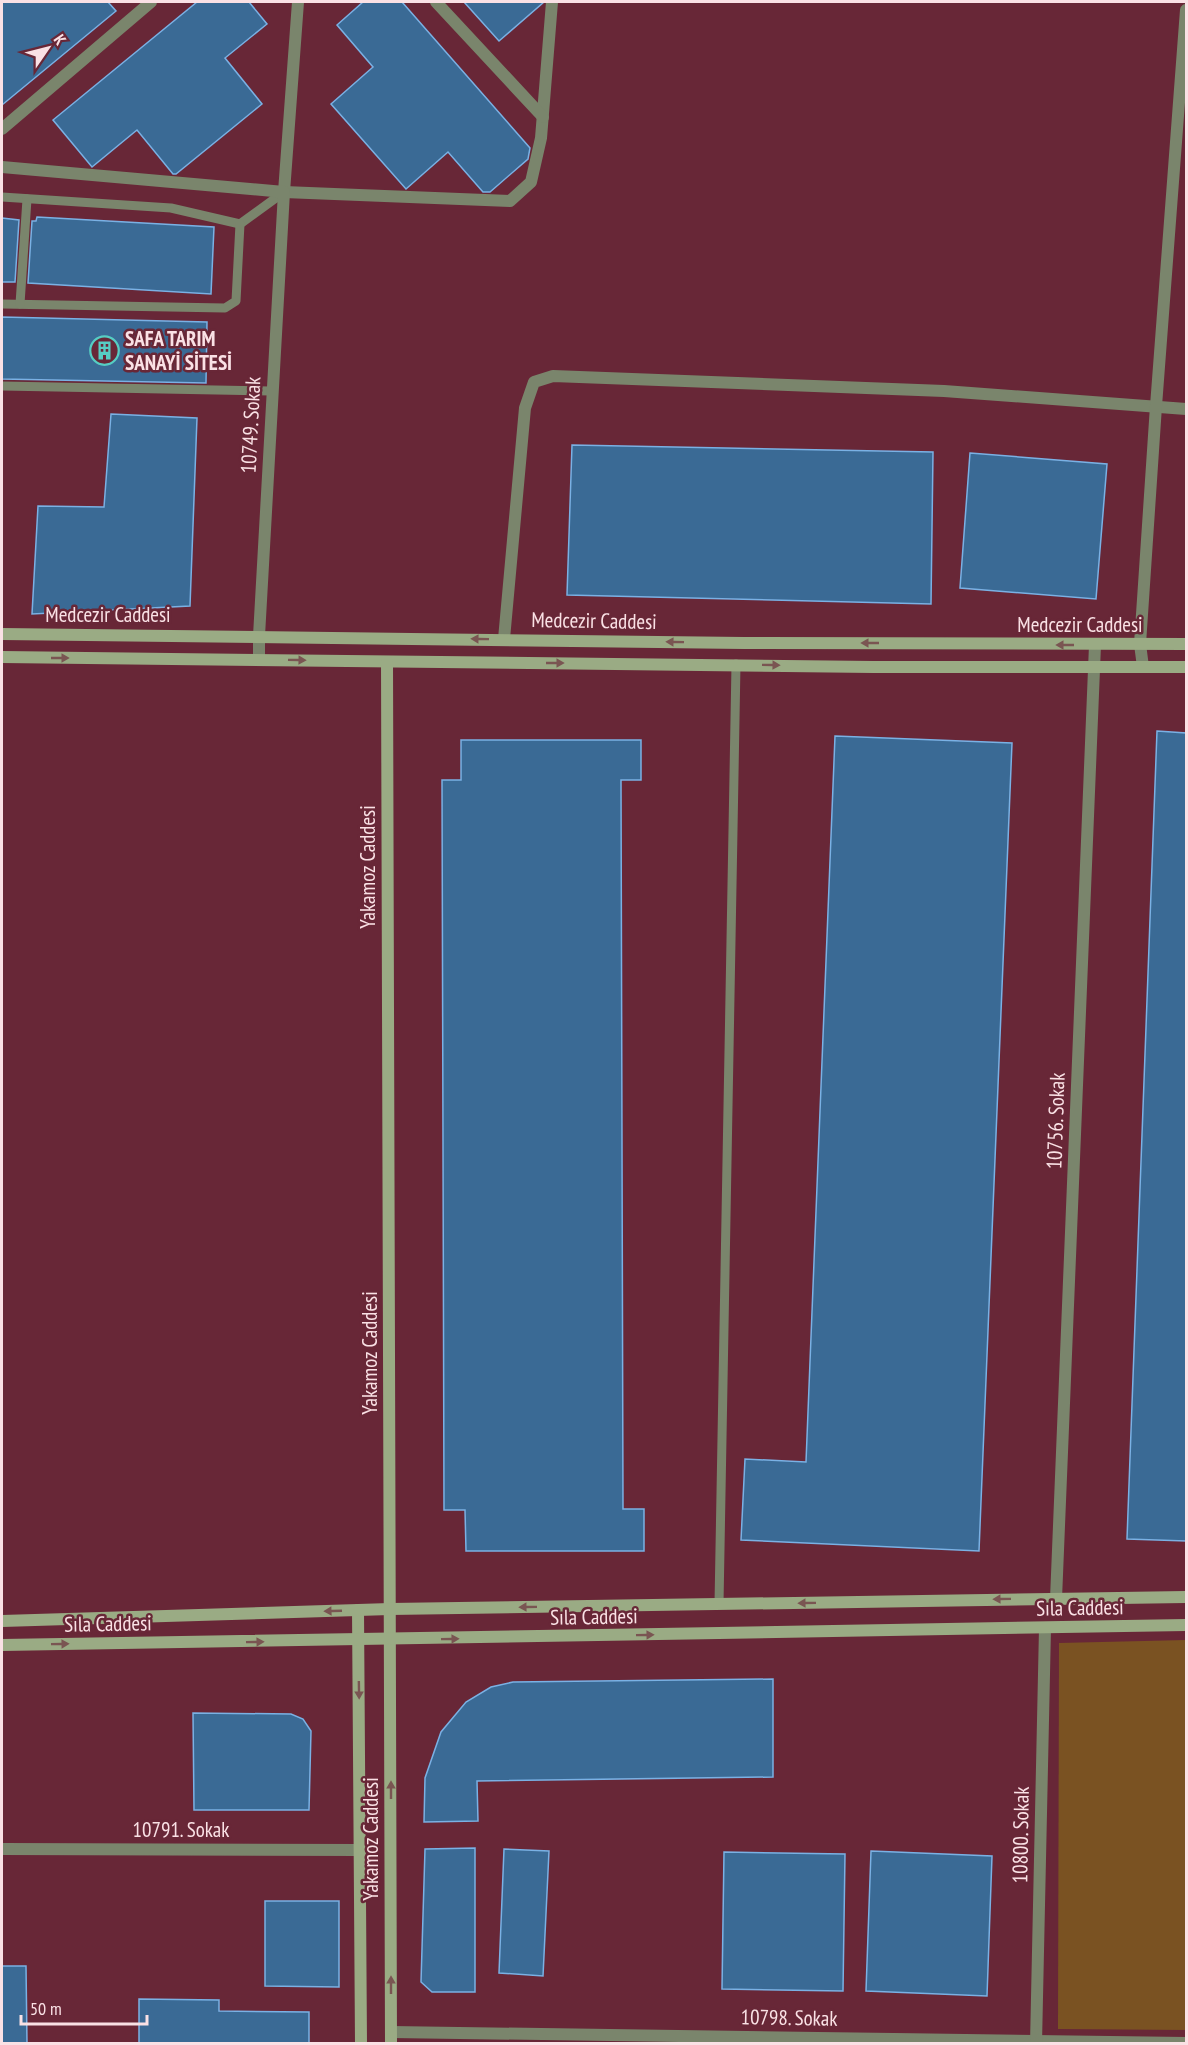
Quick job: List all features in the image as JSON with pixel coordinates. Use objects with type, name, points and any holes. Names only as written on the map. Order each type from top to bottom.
[{"type":"street","points":[[2,129],[151,2]]},
{"type":"street","name":"10749. Sokak","points":[[259,660],[258,636],[284,192],[298,2]]},
{"type":"street","points":[[436,2],[543,117]]},
{"type":"street","points":[[2,167],[284,192],[510,201],[531,182],[541,138],[552,2]]},
{"type":"street","points":[[1143,667],[1140,644],[1186,10]]},
{"type":"street","points":[[504,639],[525,408],[534,382],[554,376],[944,391],[1186,409]]},
{"type":"street","name":"Medcezir Caddesi","points":[[2,633],[1095,645],[1186,644]]},
{"type":"street","name":"10756. Sokak","points":[[1056,1599],[1095,645]]},
{"type":"street","name":"Medcezir Caddesi","points":[[2,657],[1186,667]]},
{"type":"street","name":"Yakamoz Caddesi","points":[[387,662],[391,2038]]},
{"type":"street","points":[[2,1621],[390,1609],[1186,1597]]},
{"type":"street","name":"Yakamoz Caddesi","points":[[358,1610],[362,2043]]},
{"type":"street","name":"Sıla Caddesi","points":[[2,1645],[1186,1625]]},
{"type":"street","name":"10800. Sokak","points":[[1036,2042],[1045,1628]]},
{"type":"street","name":"10791. Sokak","points":[[2,1849],[361,1850]]},
{"type":"street","name":"10798. Sokak","points":[[391,2038],[1186,2043]]},
{"type":"lane","points":[[2,197],[171,208],[240,224],[284,192]]},
{"type":"lane","points":[[20,304],[27,199]]},
{"type":"lane","points":[[2,304],[225,308],[236,301],[240,224]]},
{"type":"lane","points":[[2,386],[273,391]]},
{"type":"lane","points":[[719,1604],[736,664]]},
{"type":"shaded area","points":[[1186,1640],[1186,2030],[1058,2029],[1059,1643]]},
{"type":"building","points":[[2,2],[108,2],[116,11],[2,105]]},
{"type":"building","points":[[197,2],[249,2],[267,24],[225,58],[262,104],[176,174],[173,174],[137,130],[92,167],[53,120]]},
{"type":"building","points":[[363,2],[402,2],[530,148],[528,159],[490,192],[483,192],[448,152],[406,189],[331,104],[373,67],[337,25]]},
{"type":"building","points":[[464,2],[544,2],[499,41]]},
{"type":"building","name":"SAFA TARIM SANAYİ SİTESİ","points":[[37,217],[214,227],[211,294],[28,283],[32,221],[36,221]]},
{"type":"building","points":[[2,218],[19,220],[15,282],[2,282]]},
{"type":"building","name":"SAFA TARIM SANAYİ SİTESİ","points":[[2,317],[207,322],[206,383],[2,379]]},
{"type":"building","points":[[111,414],[197,418],[190,606],[32,614],[38,506],[104,507]]},
{"type":"building","points":[[572,445],[933,452],[931,604],[567,595]]},
{"type":"building","points":[[970,453],[1107,464],[1096,599],[960,588]]},
{"type":"building","points":[[1157,731],[1186,733],[1186,1541],[1127,1539]]},
{"type":"building","points":[[835,736],[1012,743],[979,1551],[741,1540],[745,1459],[806,1462]]},
{"type":"building","points":[[461,740],[641,740],[641,780],[621,780],[623,1509],[644,1509],[644,1551],[466,1551],[465,1510],[444,1510],[442,780],[461,780]]},
{"type":"building","points":[[773,1679],[773,1777],[477,1781],[478,1821],[424,1822],[425,1778],[441,1732],[466,1702],[491,1687],[513,1682]]},
{"type":"building","points":[[193,1713],[291,1714],[303,1719],[311,1731],[309,1810],[194,1810]]},
{"type":"building","points":[[475,1848],[475,1992],[432,1992],[421,1982],[425,1849]]},
{"type":"building","points":[[504,1849],[549,1851],[543,1976],[499,1973]]},
{"type":"building","points":[[871,1851],[992,1856],[987,1996],[866,1991]]},
{"type":"building","points":[[724,1852],[845,1854],[843,1991],[722,1989]]},
{"type":"building","points":[[265,1901],[339,1901],[339,1987],[265,1986]]},
{"type":"building","points":[[2,1966],[26,1966],[27,2043],[2,2043]]},
{"type":"building","points":[[139,1999],[219,2000],[219,2011],[309,2012],[309,2043],[139,2043]]},
{"type":"place","name":"SAFA TARIM SANAYİ SİTESİ","points":[[104,351]]}]
